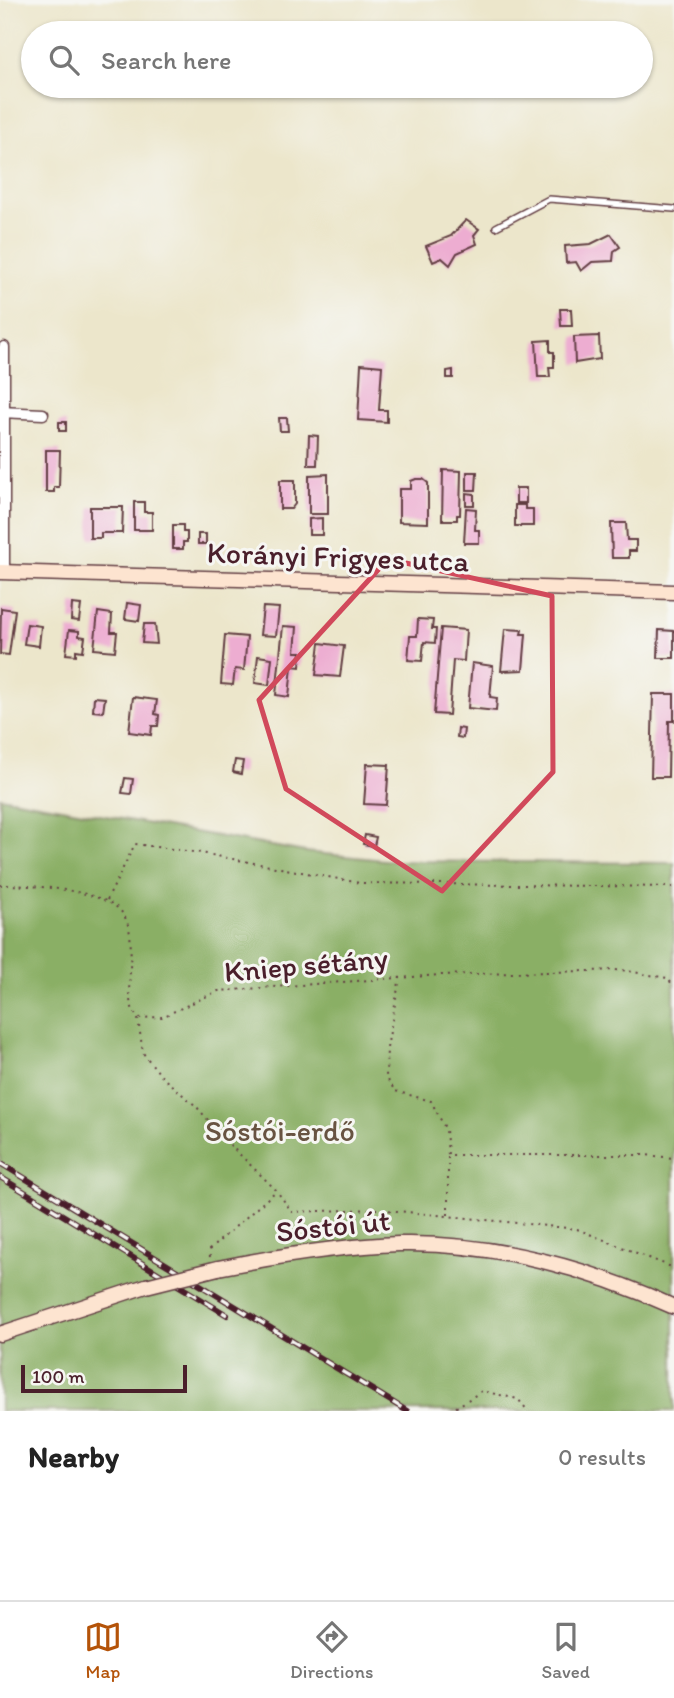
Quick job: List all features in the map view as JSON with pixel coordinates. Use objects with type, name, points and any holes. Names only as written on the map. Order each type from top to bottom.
[{"type":"main road","name":"Korányi Frigyes utca","points":[[2,572],[674,593]]},
{"type":"main road","name":"Sóstói út","points":[[1,1333],[146,1286],[219,1268],[312,1251],[351,1247],[443,1245],[478,1249],[542,1261],[584,1273],[674,1307]]},
{"type":"street","points":[[2,572],[1,412],[4,347]]},
{"type":"street","points":[[1,412],[43,414]]},
{"type":"lane","points":[[496,227],[549,199],[674,209]]},
{"type":"path","points":[[107,901],[135,844],[201,853],[360,883],[674,887]]},
{"type":"path","points":[[0,885],[40,886],[107,901],[122,913],[131,933],[129,1002],[138,1018],[143,1054],[163,1078],[195,1106],[276,1190],[292,1212],[377,1209],[577,1229],[674,1268]]},
{"type":"path","name":"Kniep sétány","points":[[138,1018],[162,1017],[218,991],[400,977],[622,970],[667,978],[674,986]]},
{"type":"path","points":[[400,977],[387,1048],[386,1077],[395,1091],[431,1101],[446,1130],[448,1216]]},
{"type":"path","points":[[448,1156],[645,1155],[674,1158]]},
{"type":"path","points":[[209,1250],[276,1190]]},
{"type":"path","points":[[450,1411],[482,1391],[518,1399],[528,1411]]},
{"type":"highlighted area","points":[[388,559],[552,596],[553,772],[442,891],[286,789],[259,700]]},
{"type":"green space","name":"Sóstói-erdő","points":[[0,797],[305,852],[394,861],[674,863],[674,1411],[0,1411]]},
{"type":"building","points":[[466,220],[479,229],[474,235],[477,244],[457,253],[450,265],[442,258],[433,262],[426,246],[451,236]]},
{"type":"building","points":[[611,234],[620,247],[614,251],[613,261],[592,262],[581,271],[576,262],[566,263],[565,246],[591,244]]},
{"type":"building","points":[[560,309],[571,309],[572,326],[561,326]]},
{"type":"building","points":[[599,336],[600,359],[575,363],[574,337]]},
{"type":"building","points":[[550,340],[550,352],[554,352],[554,367],[549,367],[550,377],[538,377],[536,341]]},
{"type":"building","points":[[361,364],[382,366],[379,410],[387,410],[387,422],[358,420]]},
{"type":"building","points":[[453,370],[453,378],[447,378],[447,371]]},
{"type":"building","points":[[279,418],[287,418],[288,431],[280,431]]},
{"type":"building","points":[[59,422],[66,422],[66,431],[59,431]]},
{"type":"building","points":[[309,435],[318,436],[317,465],[308,465]]},
{"type":"building","points":[[46,450],[60,450],[59,487],[54,487],[54,492],[46,492]]},
{"type":"building","points":[[443,470],[461,471],[460,515],[457,515],[457,520],[442,520]]},
{"type":"building","points":[[467,472],[477,472],[476,490],[467,490]]},
{"type":"building","points":[[328,474],[328,514],[309,514],[309,475]]},
{"type":"building","points":[[423,479],[428,483],[428,523],[399,522],[399,489],[411,489],[411,481]]},
{"type":"building","points":[[280,480],[295,480],[295,504],[291,509],[280,509]]},
{"type":"building","points":[[516,488],[526,488],[526,503],[516,503]]},
{"type":"building","points":[[466,493],[474,494],[474,505],[466,505]]},
{"type":"building","points":[[134,502],[144,502],[144,512],[152,512],[152,530],[134,530]]},
{"type":"building","points":[[515,505],[525,505],[525,509],[533,509],[533,526],[515,526]]},
{"type":"building","points":[[90,507],[123,507],[122,533],[101,533],[101,538],[90,538]]},
{"type":"building","points":[[466,508],[476,509],[475,530],[479,530],[479,543],[464,543]]},
{"type":"building","points":[[322,518],[322,535],[309,535],[309,519]]},
{"type":"building","points":[[611,523],[626,523],[627,540],[636,540],[636,551],[629,551],[629,558],[612,558]]},
{"type":"building","points":[[173,525],[183,525],[183,532],[187,532],[187,542],[183,542],[183,549],[173,549]]},
{"type":"building","points":[[198,534],[206,534],[206,544],[198,544]]},
{"type":"building","points":[[127,603],[141,605],[139,621],[125,619]]},
{"type":"building","points":[[72,604],[81,605],[79,621],[71,620]]},
{"type":"building","points":[[263,607],[279,608],[276,636],[260,635]]},
{"type":"building","points":[[1,608],[15,610],[9,655],[0,654]]},
{"type":"building","points":[[98,612],[112,614],[111,632],[117,632],[115,651],[94,649]]},
{"type":"building","points":[[418,619],[433,620],[432,629],[436,629],[435,643],[424,642],[422,661],[408,660],[410,636],[417,636]]},
{"type":"building","points":[[27,624],[41,626],[39,646],[24,644]]},
{"type":"building","points":[[144,624],[155,624],[157,644],[142,643]]},
{"type":"building","points":[[283,626],[297,627],[295,652],[301,652],[300,667],[292,666],[289,697],[276,695]]},
{"type":"building","points":[[441,628],[466,630],[464,661],[453,660],[449,715],[434,714]]},
{"type":"building","points":[[505,629],[522,630],[521,634],[526,634],[523,670],[501,671]]},
{"type":"building","points":[[69,630],[79,631],[79,636],[85,637],[83,651],[76,650],[76,655],[66,654]]},
{"type":"building","points":[[659,630],[674,631],[674,658],[658,658]]},
{"type":"building","points":[[225,635],[247,637],[244,670],[235,669],[233,685],[221,684]]},
{"type":"building","points":[[320,643],[344,646],[340,677],[316,675]]},
{"type":"building","points":[[258,656],[272,658],[269,685],[255,683]]},
{"type":"building","points":[[472,663],[493,666],[490,697],[497,698],[496,711],[468,708]]},
{"type":"building","points":[[653,694],[674,694],[674,721],[669,721],[668,777],[651,777]]},
{"type":"building","points":[[94,697],[105,698],[103,712],[93,711]]},
{"type":"building","points":[[133,697],[157,700],[155,714],[159,715],[158,726],[152,726],[151,735],[129,732]]},
{"type":"building","points":[[458,728],[464,729],[463,738],[457,737]]},
{"type":"building","points":[[235,760],[243,761],[241,774],[233,772]]},
{"type":"building","points":[[367,764],[389,765],[386,805],[364,804]]},
{"type":"building","points":[[125,778],[133,779],[131,794],[122,793]]},
{"type":"building","points":[[365,835],[376,837],[374,846],[363,844]]},
{"type":"railway","points":[[0,1163],[407,1411]]},
{"type":"railway","points":[[0,1177],[227,1315]]}]
